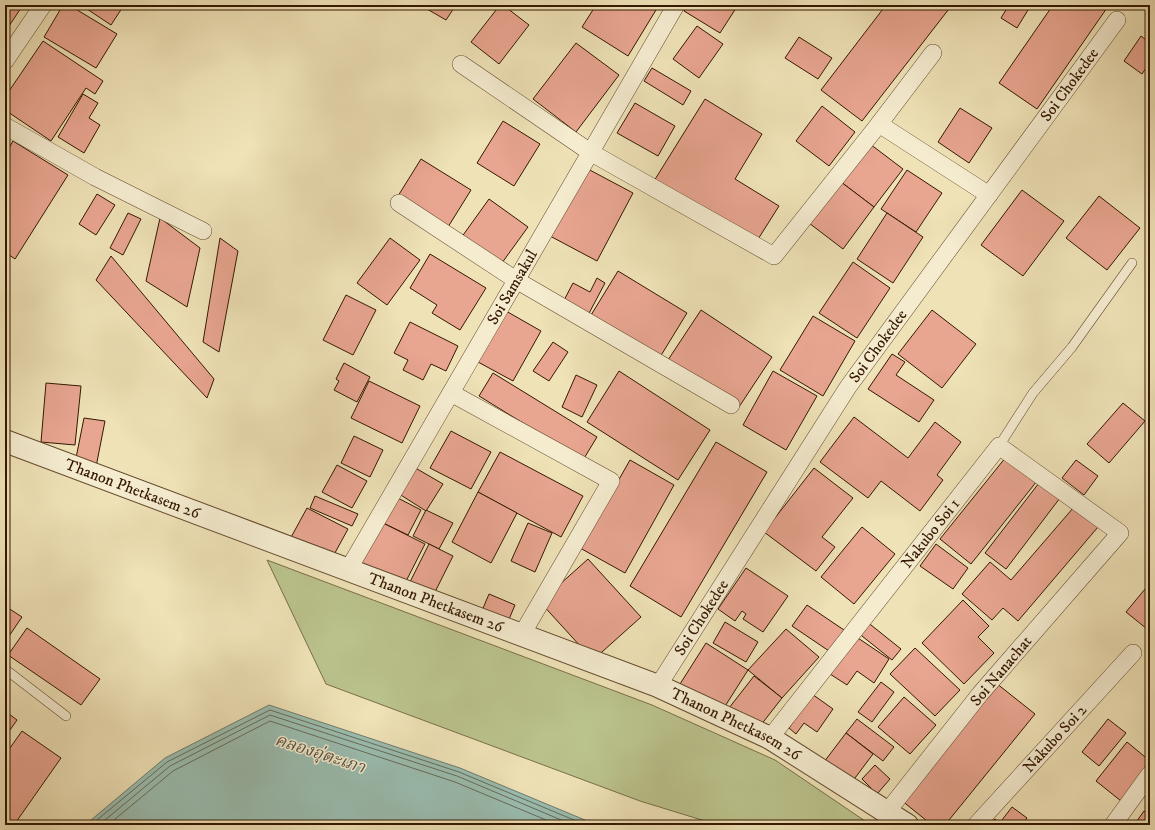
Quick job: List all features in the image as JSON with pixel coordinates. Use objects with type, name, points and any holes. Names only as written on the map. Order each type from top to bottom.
[{"type":"street","points":[[5,61],[43,5]]},
{"type":"street","name":"Soi Samsakul","points":[[348,570],[676,5]]},
{"type":"street","name":"Soi Chokedee","points":[[658,686],[848,387],[1117,20]]},
{"type":"street","points":[[461,64],[590,152],[774,256],[879,124],[933,53]]},
{"type":"street","points":[[879,124],[989,195]]},
{"type":"street","points":[[5,126],[95,177],[202,231]]},
{"type":"street","points":[[399,203],[516,280],[731,405]]},
{"type":"street","points":[[451,393],[611,481],[521,636]]},
{"type":"street","name":"Thanon Phetkasem 26","points":[[5,441],[521,636],[658,686],[770,738],[907,825]]},
{"type":"street","name":"Soi Nanachat","points":[[887,812],[980,694],[1120,533],[999,446]]},
{"type":"street","name":"Nakubo Soi 1","points":[[770,738],[999,446]]},
{"type":"street","name":"Nakubo Soi 2","points":[[976,825],[1133,652]]},
{"type":"street","points":[[1113,825],[1150,774]]},
{"type":"lane","points":[[999,446],[1033,393],[1072,347],[1132,263]]},
{"type":"lane","points":[[5,669],[66,716]]},
{"type":"green space","points":[[267,560],[652,705],[775,760],[871,825],[718,825],[640,801],[326,684]]},
{"type":"water","name":"คลองอุ่ตะเภา","points":[[269,705],[460,768],[597,825],[85,825],[165,758]]},
{"type":"building","points":[[5,5],[23,5],[5,32]]},
{"type":"building","points":[[63,5],[69,5],[117,34],[96,68],[44,37]]},
{"type":"building","points":[[81,5],[124,5],[111,25]]},
{"type":"building","points":[[429,5],[456,5],[446,20],[427,9]]},
{"type":"building","points":[[500,5],[503,5],[529,25],[499,64],[471,42]]},
{"type":"building","points":[[596,5],[659,5],[628,56],[582,27]]},
{"type":"building","points":[[688,5],[738,5],[720,33],[684,11]]},
{"type":"building","points":[[886,5],[952,5],[862,121],[821,90]]},
{"type":"building","points":[[1009,5],[1031,5],[1017,28],[1001,18]]},
{"type":"building","points":[[1053,5],[1109,5],[1037,109],[999,83]]},
{"type":"building","points":[[697,26],[723,44],[699,78],[673,59]]},
{"type":"building","points":[[1141,36],[1150,43],[1150,62],[1142,74],[1124,61]]},
{"type":"building","points":[[799,37],[832,58],[818,79],[785,58]]},
{"type":"building","points":[[43,41],[103,81],[95,94],[86,88],[51,141],[5,110],[5,97]]},
{"type":"building","points":[[576,43],[619,75],[576,132],[533,99]]},
{"type":"building","points":[[652,68],[691,91],[683,105],[644,81]]},
{"type":"building","points":[[83,94],[98,103],[89,118],[100,125],[84,153],[58,137]]},
{"type":"building","points":[[705,99],[762,134],[735,179],[779,206],[755,244],[654,181]]},
{"type":"building","points":[[635,103],[675,126],[658,156],[617,133]]},
{"type":"building","points":[[822,106],[855,132],[829,166],[796,141]]},
{"type":"building","points":[[960,108],[992,128],[969,163],[938,142]]},
{"type":"building","points":[[503,121],[540,144],[514,186],[477,163]]},
{"type":"building","points":[[13,141],[68,175],[15,259],[5,252],[5,155]]},
{"type":"building","points":[[870,144],[903,169],[874,207],[841,182]]},
{"type":"building","points":[[421,159],[471,190],[448,227],[398,196]]},
{"type":"building","points":[[586,168],[633,193],[597,261],[550,236]]},
{"type":"building","points":[[907,170],[942,193],[916,232],[881,209]]},
{"type":"building","points":[[841,182],[874,207],[843,249],[809,223]]},
{"type":"building","points":[[1022,190],[1064,221],[1023,276],[981,245]]},
{"type":"building","points":[[97,194],[115,205],[96,235],[79,224]]},
{"type":"building","points":[[1099,196],[1140,228],[1107,270],[1066,238]]},
{"type":"building","points":[[489,199],[528,227],[499,267],[461,238]]},
{"type":"building","points":[[128,213],[141,219],[123,255],[110,248]]},
{"type":"building","points":[[887,213],[923,237],[893,283],[857,259]]},
{"type":"building","points":[[160,218],[200,248],[187,307],[146,281]]},
{"type":"building","points":[[220,238],[238,251],[219,352],[203,342]]},
{"type":"building","points":[[390,238],[420,260],[387,305],[357,283]]},
{"type":"building","points":[[430,254],[486,288],[460,330],[432,313],[437,305],[410,288]]},
{"type":"building","points":[[111,256],[214,379],[207,398],[96,280]]},
{"type":"building","points":[[853,262],[890,288],[857,338],[819,313]]},
{"type":"building","points":[[618,271],[687,313],[657,362],[588,320]]},
{"type":"building","points":[[597,278],[605,283],[586,319],[561,306],[573,283],[590,292]]},
{"type":"building","points":[[346,295],[376,310],[353,355],[323,340]]},
{"type":"building","points":[[701,310],[772,357],[737,410],[666,363]]},
{"type":"building","points":[[932,310],[976,344],[942,388],[898,354]]},
{"type":"building","points":[[506,311],[541,331],[513,381],[478,362]]},
{"type":"building","points":[[813,316],[855,341],[823,396],[780,370]]},
{"type":"building","points":[[410,322],[458,346],[446,371],[431,364],[423,380],[403,370],[408,360],[394,353]]},
{"type":"building","points":[[553,342],[568,352],[549,381],[533,371]]},
{"type":"building","points":[[892,354],[905,362],[896,375],[934,400],[919,422],[868,389]]},
{"type":"building","points":[[344,363],[370,377],[357,402],[334,390],[339,381],[336,379]]},
{"type":"building","points":[[619,371],[710,430],[678,480],[587,422]]},
{"type":"building","points":[[773,371],[817,396],[786,450],[743,425]]},
{"type":"building","points":[[493,373],[597,437],[583,460],[479,396]]},
{"type":"building","points":[[576,375],[597,385],[582,417],[562,407]]},
{"type":"building","points":[[369,381],[420,406],[402,443],[351,418]]},
{"type":"building","points":[[46,383],[81,386],[75,445],[41,442]]},
{"type":"building","points":[[1123,403],[1145,421],[1109,463],[1087,444]]},
{"type":"building","points":[[854,417],[908,458],[935,422],[961,442],[937,475],[943,480],[920,511],[881,481],[868,498],[820,462]]},
{"type":"building","points":[[84,418],[105,421],[96,467],[75,463]]},
{"type":"building","points":[[451,431],[491,452],[471,489],[430,468]]},
{"type":"building","points":[[354,436],[383,450],[370,477],[341,463]]},
{"type":"building","points":[[716,442],[767,472],[681,617],[630,586]]},
{"type":"building","points":[[500,452],[583,496],[561,537],[478,492]]},
{"type":"building","points":[[1006,457],[1037,481],[971,564],[940,539]]},
{"type":"building","points":[[630,460],[674,485],[625,573],[580,548]]},
{"type":"building","points":[[1076,460],[1098,476],[1084,495],[1062,478]]},
{"type":"building","points":[[337,465],[367,481],[352,508],[322,492]]},
{"type":"building","points":[[412,466],[443,484],[426,511],[396,492]]},
{"type":"building","points":[[814,468],[853,498],[822,537],[835,547],[816,571],[764,532]]},
{"type":"building","points":[[1039,483],[1060,498],[1006,569],[985,553]]},
{"type":"building","points":[[478,492],[517,513],[491,563],[452,542]]},
{"type":"building","points":[[315,496],[358,514],[352,526],[310,508]]},
{"type":"building","points":[[394,496],[421,510],[408,535],[381,522]]},
{"type":"building","points":[[1074,507],[1098,527],[1018,621],[1003,608],[992,620],[962,594],[990,562],[1011,580]]},
{"type":"building","points":[[307,508],[348,529],[330,562],[289,541]]},
{"type":"building","points":[[426,510],[453,523],[439,549],[413,536]]},
{"type":"building","points":[[381,522],[425,544],[402,589],[358,566]]},
{"type":"building","points":[[528,523],[552,533],[535,572],[511,561]]},
{"type":"building","points":[[862,527],[895,554],[854,604],[821,577]]},
{"type":"building","points":[[429,544],[453,556],[433,596],[409,584]]},
{"type":"building","points":[[936,544],[968,568],[953,589],[920,566]]},
{"type":"building","points":[[588,559],[641,617],[593,660],[540,602]]},
{"type":"building","points":[[746,568],[788,596],[763,632],[743,619],[746,614],[742,611],[735,621],[718,609]]},
{"type":"building","points":[[1150,583],[1150,625],[1147,629],[1126,612]]},
{"type":"building","points":[[489,594],[515,605],[507,624],[481,613]]},
{"type":"building","points":[[963,600],[989,626],[978,637],[994,653],[964,684],[922,643]]},
{"type":"building","points":[[807,605],[844,630],[829,651],[792,626]]},
{"type":"building","points":[[5,606],[22,617],[5,642]]},
{"type":"building","points":[[866,621],[901,649],[892,660],[857,632]]},
{"type":"building","points":[[725,622],[758,642],[746,662],[713,643]]},
{"type":"building","points":[[27,628],[100,679],[81,705],[8,655]]},
{"type":"building","points":[[786,629],[819,657],[782,698],[748,670]]},
{"type":"building","points":[[855,636],[889,659],[874,683],[857,671],[847,685],[830,674]]},
{"type":"building","points":[[706,643],[748,670],[722,711],[680,684]]},
{"type":"building","points":[[915,648],[960,690],[935,716],[890,674]]},
{"type":"building","points":[[754,676],[782,698],[757,730],[729,708]]},
{"type":"building","points":[[881,682],[894,692],[872,722],[858,712]]},
{"type":"building","points":[[996,683],[1035,714],[945,825],[932,825],[901,800]]},
{"type":"building","points":[[812,694],[833,709],[817,732],[804,723],[796,734],[789,728]]},
{"type":"building","points":[[904,697],[936,725],[910,754],[878,727]]},
{"type":"building","points":[[5,711],[17,720],[5,737]]},
{"type":"building","points":[[857,719],[894,747],[883,761],[846,733]]},
{"type":"building","points":[[1108,719],[1126,733],[1099,766],[1082,752]]},
{"type":"building","points":[[22,731],[61,758],[14,825],[9,825],[5,822],[5,755]]},
{"type":"building","points":[[846,733],[873,754],[852,782],[824,762]]},
{"type":"building","points":[[1127,742],[1150,761],[1150,765],[1121,801],[1096,781]]},
{"type":"building","points":[[875,765],[890,779],[877,794],[862,779]]},
{"type":"building","points":[[1012,807],[1027,818],[1022,825],[1008,825],[1002,820]]},
{"type":"building","points":[[1144,811],[1150,815],[1150,825],[1134,825]]},
{"type":"building","points":[[995,819],[1002,825],[989,825]]}]
